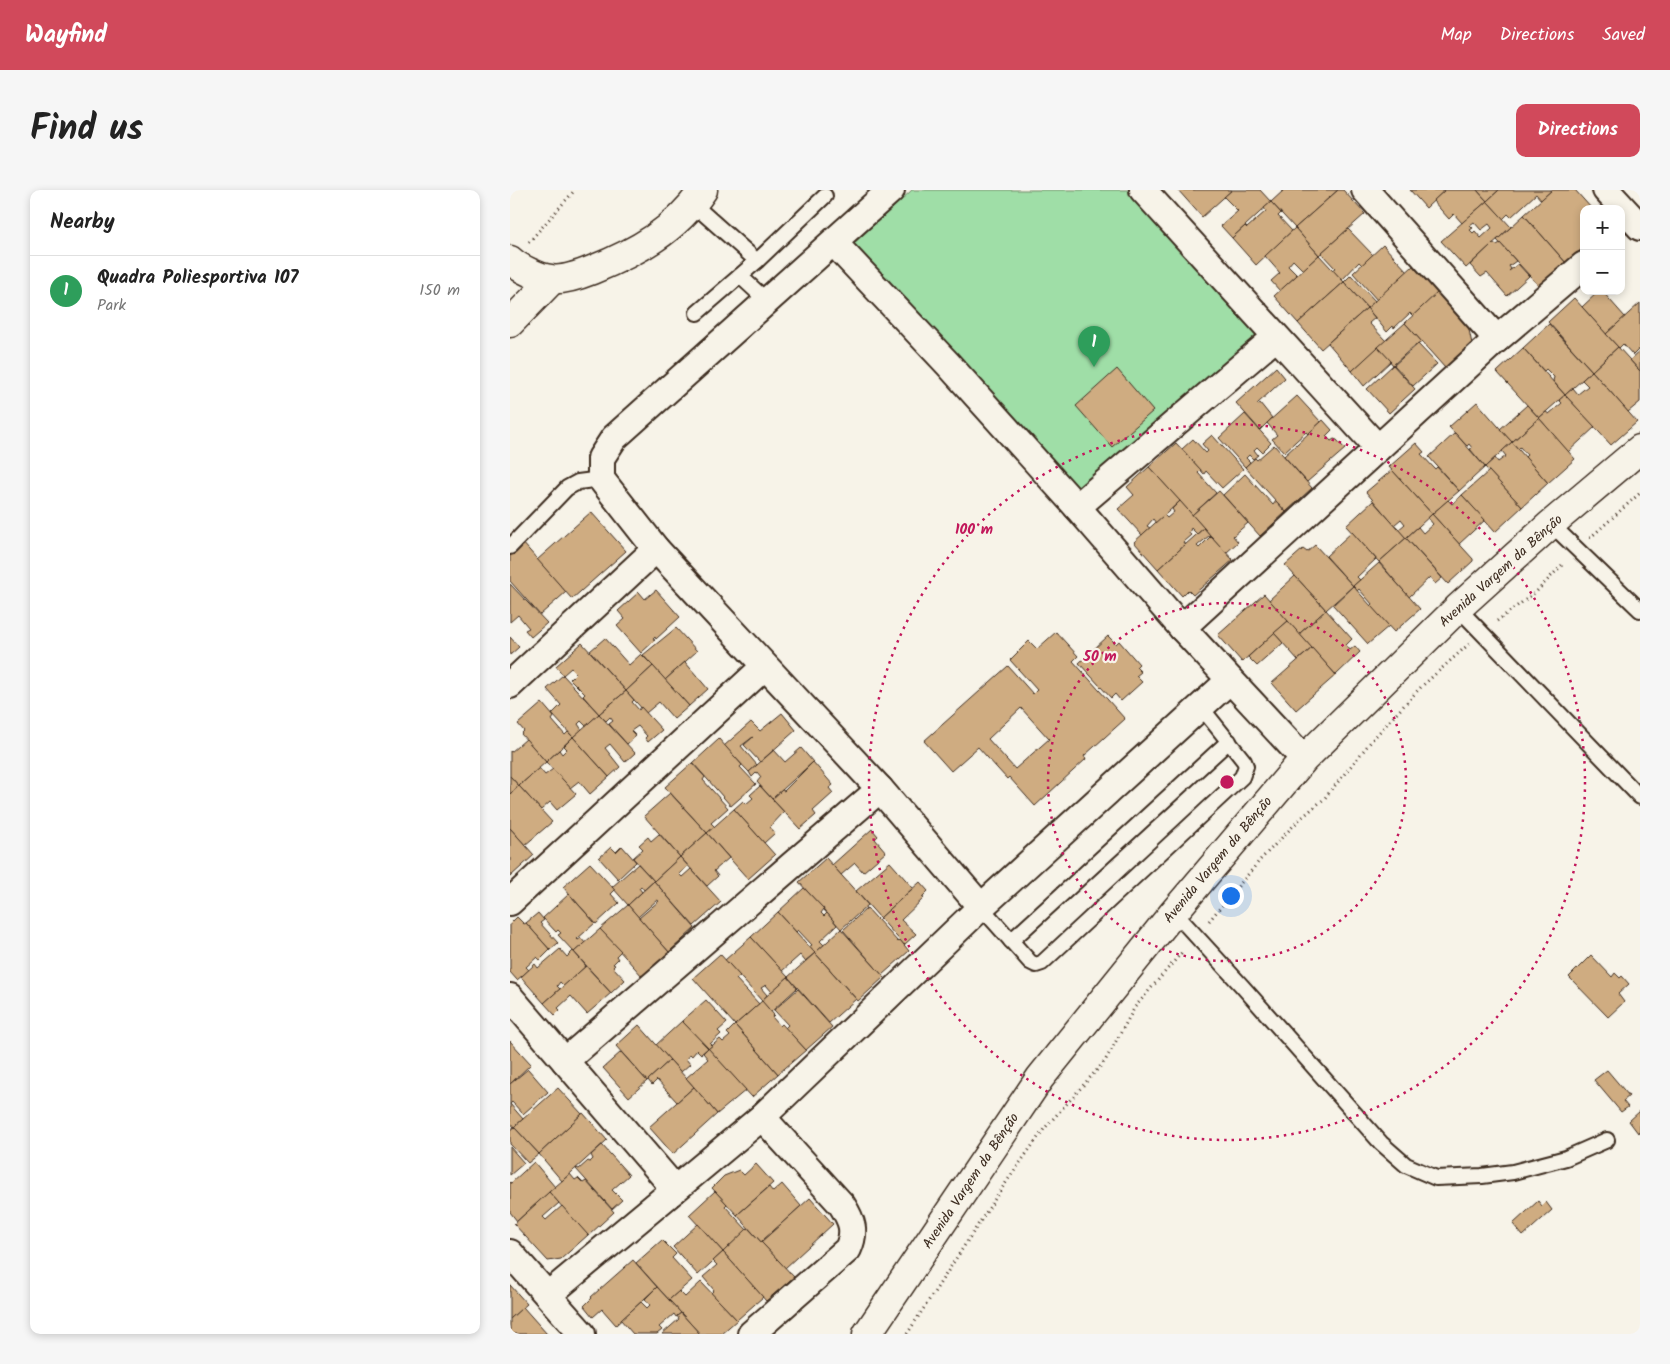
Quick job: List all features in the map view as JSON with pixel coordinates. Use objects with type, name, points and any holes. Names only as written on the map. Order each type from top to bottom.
[{"type":"street","points":[[891,190],[614,438],[600,458],[600,479],[656,549],[764,667],[880,789],[981,907]]},
{"type":"street","points":[[1143,190],[1378,448]]},
{"type":"street","points":[[1365,190],[1497,339]]},
{"type":"street","points":[[1606,190],[1632,227]]},
{"type":"street","points":[[511,261],[552,280],[579,275],[631,253],[654,239],[676,223],[698,197]]},
{"type":"street","points":[[834,243],[948,364],[1077,507],[1182,628],[1304,759]]},
{"type":"street","points":[[1182,628],[1497,339],[1580,268]]},
{"type":"street","points":[[510,323],[552,280]]},
{"type":"street","points":[[1077,507],[1276,337]]},
{"type":"street","name":"Avenida Vargem da Bênção","points":[[867,1334],[1040,1078],[1174,912],[1304,759],[1458,608],[1551,524],[1640,449]]},
{"type":"street","points":[[510,685],[656,549]]},
{"type":"street","points":[[510,902],[764,667]]},
{"type":"street","points":[[548,1295],[762,1117],[981,907],[1230,680]]},
{"type":"street","points":[[565,1061],[880,789]]},
{"type":"street","points":[[510,998],[675,1189]]},
{"type":"street","points":[[751,1334],[848,1249],[853,1238],[850,1219],[842,1205],[762,1117]]},
{"type":"street","points":[[510,1253],[582,1334]]},
{"type":"lane","points":[[697,313],[757,261],[825,196]]},
{"type":"lane","points":[[698,197],[757,261]]},
{"type":"lane","points":[[740,276],[767,301]]},
{"type":"lane","points":[[510,547],[567,488],[578,482],[600,479]]},
{"type":"lane","points":[[1551,524],[1640,610]]},
{"type":"lane","points":[[1458,608],[1640,797]]},
{"type":"lane","points":[[981,907],[1030,962],[1036,965],[1042,963],[1242,777],[1246,766],[1244,761],[1201,707]]},
{"type":"lane","points":[[1011,941],[1229,741]]},
{"type":"lane","points":[[1174,912],[1381,1143],[1406,1165],[1436,1178],[1482,1176],[1513,1172],[1566,1158],[1607,1140]]},
{"type":"path","points":[[511,261],[575,190]]},
{"type":"path","points":[[907,1334],[1000,1191],[1044,1129],[1105,1061],[1135,1007],[1261,859],[1300,819],[1324,799],[1373,738],[1421,687],[1482,633],[1536,592],[1578,549],[1640,493]]},
{"type":"green space","points":[[912,190],[1136,190],[1274,348],[1073,522],[838,258]]},
{"type":"building","points":[[1178,190],[1232,190],[1202,217]]},
{"type":"building","points":[[1232,190],[1260,190],[1271,202],[1232,238],[1221,226],[1238,211],[1224,197]]},
{"type":"building","points":[[1284,190],[1338,190],[1295,228],[1271,202]]},
{"type":"building","points":[[1338,190],[1343,190],[1365,214],[1319,255],[1295,228]]},
{"type":"building","points":[[1410,190],[1445,190],[1426,208]]},
{"type":"building","points":[[1445,190],[1477,190],[1487,201],[1462,223],[1454,214],[1449,219],[1433,201]]},
{"type":"building","points":[[1477,190],[1499,190],[1487,201]]},
{"type":"building","points":[[1499,190],[1552,190],[1541,200],[1536,194],[1511,217],[1508,214],[1503,219],[1487,201]]},
{"type":"building","points":[[1552,190],[1575,190],[1588,205],[1580,205],[1580,251],[1566,263],[1524,215]]},
{"type":"building","points":[[1487,201],[1511,227],[1466,268],[1441,241]],"holes":[[[1474,222],[1481,230],[1489,224],[1492,228],[1481,238],[1475,231],[1473,233],[1470,230],[1473,228],[1470,225]]]},
{"type":"building","points":[[1271,202],[1281,213],[1278,216],[1292,231],[1256,265],[1232,238],[1266,211],[1264,208]]},
{"type":"building","points":[[1524,215],[1566,263],[1540,287],[1497,240]]},
{"type":"building","points":[[1295,228],[1319,255],[1303,270],[1293,260],[1288,266],[1297,275],[1280,291],[1271,281],[1280,273],[1265,256]]},
{"type":"building","points":[[1348,229],[1373,255],[1362,265],[1359,262],[1342,280],[1332,270],[1335,268],[1321,253]]},
{"type":"building","points":[[1493,243],[1497,245],[1500,243],[1516,261],[1509,266],[1511,269],[1509,271],[1518,264],[1529,276],[1507,296],[1487,273],[1481,277],[1470,265]]},
{"type":"building","points":[[1383,245],[1408,272],[1377,300],[1353,273]]},
{"type":"building","points":[[1319,255],[1344,282],[1298,323],[1274,296]]},
{"type":"building","points":[[1413,266],[1438,293],[1413,316],[1410,313],[1387,332],[1367,308]]},
{"type":"building","points":[[1351,275],[1375,301],[1367,308],[1344,282]]},
{"type":"building","points":[[1344,282],[1367,308],[1321,349],[1298,323]]},
{"type":"building","points":[[1438,292],[1468,325],[1472,344],[1445,368],[1405,323]]},
{"type":"building","points":[[1595,295],[1606,295],[1625,317],[1606,334],[1582,307]]},
{"type":"building","points":[[1574,298],[1618,347],[1592,371],[1548,322]]},
{"type":"building","points":[[1640,303],[1640,348],[1633,355],[1623,344],[1619,348],[1606,334]]},
{"type":"building","points":[[1367,308],[1375,318],[1369,323],[1386,341],[1352,371],[1328,343]]},
{"type":"building","points":[[1405,323],[1422,342],[1413,347],[1393,365],[1378,347]]},
{"type":"building","points":[[1549,324],[1592,371],[1565,395],[1553,381],[1554,377],[1546,369],[1544,371],[1523,348]]},
{"type":"building","points":[[1418,344],[1437,364],[1413,386],[1394,365]]},
{"type":"building","points":[[1378,347],[1391,361],[1364,386],[1352,371]]},
{"type":"building","points":[[1618,347],[1640,371],[1640,402],[1628,412],[1592,371]]},
{"type":"building","points":[[1523,348],[1565,395],[1539,418],[1497,372]]},
{"type":"building","points":[[1640,351],[1640,371],[1630,360]]},
{"type":"building","points":[[1393,365],[1415,389],[1389,413],[1367,389]]},
{"type":"building","points":[[1276,367],[1285,378],[1257,404],[1259,405],[1260,403],[1272,418],[1260,430],[1236,403]]},
{"type":"building","points":[[1117,369],[1153,411],[1112,447],[1076,406]]},
{"type":"building","points":[[1592,371],[1637,422],[1611,445],[1565,395],[1573,388],[1578,394],[1588,386],[1582,380]]},
{"type":"building","points":[[1565,395],[1595,427],[1568,452],[1539,418],[1546,412],[1549,414],[1562,403],[1559,400]]},
{"type":"building","points":[[1297,396],[1321,422],[1308,434],[1306,432],[1284,452],[1272,439],[1277,435],[1267,423]]},
{"type":"building","points":[[1477,402],[1512,442],[1485,467],[1470,449],[1472,448],[1469,444],[1467,446],[1449,427]]},
{"type":"building","points":[[1527,405],[1539,418],[1512,442],[1500,429]]},
{"type":"building","points":[[1245,414],[1271,443],[1262,452],[1257,447],[1254,450],[1258,455],[1253,459],[1249,455],[1246,458],[1250,462],[1245,467],[1219,438]]},
{"type":"building","points":[[1539,418],[1575,459],[1548,483],[1525,457],[1527,455],[1520,447],[1518,449],[1512,442]]},
{"type":"building","points":[[1323,420],[1332,430],[1326,436],[1331,441],[1337,440],[1345,449],[1307,482],[1284,456]]},
{"type":"building","points":[[1455,433],[1485,467],[1459,491],[1429,457]]},
{"type":"building","points":[[1212,435],[1243,469],[1222,488],[1206,471],[1204,474],[1182,449],[1193,439],[1206,453],[1208,451],[1202,444]]},
{"type":"building","points":[[1512,442],[1548,483],[1522,507],[1485,467],[1495,458],[1498,462],[1506,456],[1502,451]]},
{"type":"building","points":[[1176,443],[1201,470],[1198,473],[1216,493],[1192,515],[1149,467]]},
{"type":"building","points":[[1416,443],[1424,452],[1421,454],[1435,469],[1437,467],[1459,491],[1432,514],[1389,467]]},
{"type":"building","points":[[1274,445],[1312,488],[1286,512],[1245,467],[1255,458],[1257,460]]},
{"type":"building","points":[[1149,467],[1180,501],[1156,523],[1153,519],[1147,526],[1150,528],[1142,535],[1118,509],[1134,495],[1127,487]]},
{"type":"building","points":[[1392,470],[1432,514],[1406,538],[1398,530],[1405,524],[1401,519],[1394,525],[1366,492]]},
{"type":"building","points":[[1489,471],[1522,507],[1495,532],[1462,495]]},
{"type":"building","points":[[1245,474],[1273,505],[1276,501],[1286,512],[1260,536],[1223,495]]},
{"type":"building","points":[[1219,491],[1248,523],[1233,536],[1238,542],[1226,553],[1192,515]]},
{"type":"building","points":[[1462,495],[1485,520],[1459,544],[1432,514],[1448,500],[1452,504]]},
{"type":"building","points":[[1180,501],[1204,528],[1197,534],[1191,528],[1189,533],[1191,535],[1183,542],[1185,545],[1158,569],[1134,542],[1164,515],[1167,518],[1174,512],[1172,509]]},
{"type":"building","points":[[1373,501],[1406,538],[1379,562],[1346,526]]},
{"type":"building","points":[[591,512],[626,551],[572,599],[537,560]]},
{"type":"building","points":[[1432,514],[1473,559],[1448,584],[1406,538],[1418,527],[1423,533],[1433,524],[1428,518]]},
{"type":"building","points":[[1204,528],[1210,535],[1197,546],[1199,548],[1211,536],[1233,560],[1193,595],[1188,590],[1182,596],[1158,569]]},
{"type":"building","points":[[1352,532],[1376,559],[1357,577],[1360,580],[1353,586],[1326,556]]},
{"type":"building","points":[[1406,538],[1442,578],[1435,584],[1430,577],[1409,597],[1379,562]]},
{"type":"building","points":[[522,542],[566,592],[540,615],[510,581],[510,553]]},
{"type":"building","points":[[1315,545],[1353,586],[1326,610],[1285,565],[1303,549],[1307,552]]},
{"type":"building","points":[[1379,563],[1420,609],[1394,632],[1370,606],[1372,604],[1359,589],[1357,591],[1353,586]]},
{"type":"building","points":[[1295,576],[1326,610],[1299,634],[1269,600]]},
{"type":"building","points":[[510,584],[547,623],[531,637],[525,630],[529,628],[518,615],[510,622]]},
{"type":"building","points":[[1353,586],[1389,626],[1368,644],[1333,605]]},
{"type":"building","points":[[656,590],[680,617],[656,639],[655,637],[653,639],[655,640],[641,653],[617,626],[625,619],[618,611],[639,592],[645,599]]},
{"type":"building","points":[[1264,594],[1288,621],[1242,662],[1218,635]]},
{"type":"building","points":[[1326,610],[1352,639],[1346,645],[1350,650],[1355,646],[1360,652],[1336,675],[1299,634]]},
{"type":"building","points":[[1288,621],[1312,648],[1298,660],[1274,633]]},
{"type":"building","points":[[676,628],[697,651],[665,680],[643,655]]},
{"type":"building","points":[[1056,632],[1078,656],[1073,661],[1125,719],[1084,756],[1086,759],[1035,806],[978,747],[951,771],[924,741],[1008,666],[1033,694],[1037,690],[1010,660],[1029,641],[1037,649]],"holes":[[[1021,708],[1049,739],[1015,769],[988,739]]]},
{"type":"building","points":[[1274,633],[1283,643],[1257,666],[1248,657]]},
{"type":"building","points":[[1108,636],[1116,644],[1119,641],[1139,664],[1136,667],[1141,672],[1136,676],[1142,682],[1121,701],[1115,694],[1111,698],[1079,663]]},
{"type":"building","points":[[510,637],[519,647],[510,655]]},
{"type":"building","points":[[605,638],[629,665],[641,654],[653,666],[626,691],[590,651]]},
{"type":"building","points":[[582,643],[626,691],[599,714],[583,696],[585,694],[570,679],[576,673],[571,668],[563,675],[556,666]]},
{"type":"building","points":[[1312,648],[1336,675],[1296,710],[1272,683]]},
{"type":"building","points":[[685,662],[708,689],[689,706],[665,680]]},
{"type":"building","points":[[653,666],[689,706],[674,719],[659,702],[646,713],[626,691]]},
{"type":"building","points":[[563,675],[599,714],[586,726],[581,721],[578,724],[582,730],[573,737],[552,714],[561,705],[547,689]]},
{"type":"building","points":[[626,691],[634,700],[632,702],[639,710],[641,707],[662,730],[648,742],[645,738],[647,736],[638,726],[631,731],[636,736],[627,744],[609,724],[613,721],[610,717],[606,721],[599,714]]},
{"type":"building","points":[[542,703],[554,717],[552,720],[565,735],[568,732],[573,737],[546,762],[521,734],[524,731],[518,724]]},
{"type":"building","points":[[782,713],[796,730],[760,762],[744,745],[753,737],[741,746],[757,765],[749,772],[724,746],[751,722],[760,731]]},
{"type":"building","points":[[599,714],[635,753],[625,762],[610,744],[605,748],[620,767],[609,777],[573,737]]},
{"type":"building","points":[[573,737],[609,777],[590,794],[579,781],[570,788],[546,762],[559,750],[562,754],[567,749],[564,746]]},
{"type":"building","points":[[526,739],[546,762],[519,786],[510,776],[510,751]]},
{"type":"building","points":[[719,739],[742,765],[740,767],[756,784],[731,806],[693,763]]},
{"type":"building","points":[[801,748],[813,762],[772,799],[757,782],[761,777],[757,772],[752,777],[749,772],[774,750],[785,762]]},
{"type":"building","points":[[813,762],[833,785],[829,788],[833,793],[813,811],[816,815],[800,829],[772,799],[782,790],[784,791]]},
{"type":"building","points":[[692,763],[705,777],[703,780],[728,808],[711,823],[715,827],[707,833],[665,787]]},
{"type":"building","points":[[539,768],[545,775],[553,769],[576,794],[557,810],[550,802],[541,810],[519,786]]},
{"type":"building","points":[[510,776],[519,786],[510,794]]},
{"type":"building","points":[[519,786],[552,822],[525,845],[510,828],[510,794]]},
{"type":"building","points":[[760,786],[784,812],[770,827],[775,833],[764,843],[734,809],[743,801],[746,804],[753,798],[750,795]]},
{"type":"building","points":[[670,793],[707,833],[680,857],[644,816]]},
{"type":"building","points":[[734,809],[775,855],[748,879],[707,833]]},
{"type":"building","points":[[510,828],[534,855],[510,877]]},
{"type":"building","points":[[872,829],[878,836],[875,839],[886,852],[863,872],[855,863],[841,875],[832,865]]},
{"type":"building","points":[[707,833],[729,858],[714,871],[718,876],[707,886],[680,857]]},
{"type":"building","points":[[659,834],[680,857],[654,881],[633,858],[643,849],[639,845],[648,837],[651,841]]},
{"type":"building","points":[[622,846],[636,862],[618,879],[599,858],[611,847],[616,852]]},
{"type":"building","points":[[680,857],[688,866],[679,874],[682,877],[691,869],[721,902],[694,926],[654,881]]},
{"type":"building","points":[[826,858],[868,905],[841,929],[799,882]]},
{"type":"building","points":[[890,862],[913,888],[880,918],[856,891]]},
{"type":"building","points":[[590,863],[615,890],[611,894],[619,903],[596,924],[563,887]]},
{"type":"building","points":[[638,864],[654,881],[644,890],[641,886],[639,888],[642,892],[628,905],[612,887]]},
{"type":"building","points":[[654,881],[695,928],[669,952],[639,918],[659,901],[657,900],[638,917],[628,905]]},
{"type":"building","points":[[920,882],[928,891],[922,897],[924,898],[901,920],[916,934],[904,945],[880,918]]},
{"type":"building","points":[[804,888],[824,909],[821,913],[824,916],[827,913],[837,925],[820,941],[824,945],[815,953],[809,947],[812,945],[798,930],[796,932],[778,912]]},
{"type":"building","points":[[569,894],[595,923],[577,939],[581,938],[585,943],[574,952],[558,935],[561,933],[558,930],[556,932],[543,918]]},
{"type":"building","points":[[628,905],[669,952],[642,976],[600,929]]},
{"type":"building","points":[[867,908],[898,942],[900,940],[909,951],[882,975],[843,930]]},
{"type":"building","points":[[778,912],[815,953],[805,961],[800,955],[782,971],[751,937]]},
{"type":"building","points":[[538,913],[544,920],[540,923],[558,943],[550,950],[526,923]]},
{"type":"building","points":[[517,917],[524,924],[526,923],[550,950],[540,960],[537,957],[526,967],[529,970],[517,980],[510,972],[510,924]]},
{"type":"building","points":[[600,929],[621,951],[616,956],[618,959],[613,964],[615,965],[613,967],[625,980],[611,993],[574,952]]},
{"type":"building","points":[[841,929],[884,977],[858,1001],[815,953]]},
{"type":"building","points":[[751,937],[788,977],[772,992],[766,985],[761,988],[767,995],[762,1001],[725,960]]},
{"type":"building","points":[[560,949],[567,957],[573,951],[586,966],[564,986],[560,982],[557,986],[560,989],[544,1003],[521,977],[535,964],[538,968]]},
{"type":"building","points":[[815,953],[856,999],[829,1023],[788,977]]},
{"type":"building","points":[[720,954],[740,976],[736,979],[759,1004],[735,1025],[693,978]]},
{"type":"building","points":[[1591,955],[1612,977],[1615,973],[1620,978],[1622,976],[1629,984],[1618,994],[1624,1002],[1608,1017],[1569,977]]},
{"type":"building","points":[[586,966],[611,993],[587,1014],[571,996],[558,1008],[560,1010],[555,1015],[544,1003]]},
{"type":"building","points":[[788,977],[797,988],[771,1012],[761,1001]]},
{"type":"building","points":[[798,989],[832,1027],[806,1050],[785,1028],[788,1025],[774,1010]]},
{"type":"building","points":[[706,1000],[727,1023],[718,1031],[721,1034],[710,1044],[712,1046],[708,1049],[682,1021]]},
{"type":"building","points":[[762,1001],[774,1015],[772,1017],[780,1026],[782,1024],[806,1050],[778,1074],[735,1025]]},
{"type":"building","points":[[682,1021],[708,1048],[701,1054],[697,1050],[692,1056],[690,1054],[686,1059],[690,1064],[681,1072],[656,1045]]},
{"type":"building","points":[[639,1025],[670,1060],[647,1081],[616,1046]]},
{"type":"building","points":[[735,1025],[778,1074],[752,1097],[708,1049],[720,1039],[723,1042],[730,1036],[727,1033]]},
{"type":"building","points":[[510,1041],[531,1064],[510,1084]]},
{"type":"building","points":[[708,1048],[746,1090],[717,1114],[686,1078],[708,1059],[703,1053]]},
{"type":"building","points":[[621,1052],[647,1081],[629,1097],[603,1068]]},
{"type":"building","points":[[670,1060],[694,1087],[677,1102],[657,1080],[652,1085],[648,1080]]},
{"type":"building","points":[[528,1069],[548,1092],[523,1114],[512,1102],[510,1104],[510,1084]]},
{"type":"building","points":[[1607,1070],[1629,1096],[1623,1101],[1628,1107],[1621,1112],[1594,1080]]},
{"type":"building","points":[[694,1087],[717,1114],[673,1154],[649,1127]]},
{"type":"building","points":[[558,1088],[582,1114],[539,1154],[514,1127]]},
{"type":"building","points":[[510,1104],[523,1119],[514,1127],[510,1122]]},
{"type":"building","points":[[1640,1111],[1640,1131],[1638,1133],[1629,1121]]},
{"type":"building","points":[[583,1113],[607,1140],[562,1181],[539,1154]]},
{"type":"building","points":[[514,1127],[539,1154],[528,1163],[510,1144],[510,1130]]},
{"type":"building","points":[[602,1145],[629,1175],[612,1190],[622,1200],[612,1209],[576,1169],[579,1169],[588,1161],[590,1162],[593,1159],[591,1155]]},
{"type":"building","points":[[510,1147],[524,1163],[510,1175]]},
{"type":"building","points":[[534,1162],[555,1187],[517,1221],[510,1212],[510,1182]]},
{"type":"building","points":[[756,1164],[773,1183],[737,1215],[712,1188],[724,1176],[739,1170],[744,1175]]},
{"type":"building","points":[[570,1174],[575,1180],[578,1178],[583,1183],[586,1181],[614,1212],[588,1236],[549,1192]]},
{"type":"building","points":[[782,1184],[801,1206],[761,1242],[737,1215],[769,1187],[773,1192]]},
{"type":"building","points":[[715,1191],[727,1204],[725,1206],[747,1230],[723,1252],[689,1215]]},
{"type":"building","points":[[549,1192],[559,1203],[543,1217],[546,1220],[562,1206],[588,1235],[561,1259],[548,1261],[514,1224]]},
{"type":"building","points":[[810,1198],[833,1224],[785,1268],[761,1242]]},
{"type":"building","points":[[1538,1201],[1542,1206],[1546,1202],[1552,1210],[1523,1236],[1513,1224]]},
{"type":"building","points":[[698,1224],[723,1252],[698,1275],[673,1247]]},
{"type":"building","points":[[748,1228],[794,1277],[766,1301],[723,1252]]},
{"type":"building","points":[[662,1240],[676,1254],[672,1258],[692,1280],[669,1300],[636,1263]]},
{"type":"building","points":[[723,1252],[763,1297],[737,1320],[711,1293],[714,1290],[703,1277],[717,1265],[713,1261]]},
{"type":"building","points":[[633,1260],[657,1287],[616,1325],[602,1309],[593,1317],[584,1306],[591,1297]]},
{"type":"building","points":[[701,1282],[737,1320],[721,1334],[700,1334],[669,1300],[679,1291],[685,1297]]},
{"type":"building","points":[[510,1285],[527,1304],[510,1319]]},
{"type":"building","points":[[657,1287],[681,1313],[676,1317],[674,1314],[659,1327],[662,1330],[657,1334],[633,1334],[621,1320],[641,1302],[647,1308],[650,1305],[645,1299]]},
{"type":"building","points":[[523,1307],[547,1334],[510,1334],[510,1319]]},
{"type":"building","points":[[681,1313],[700,1334],[662,1334],[679,1319],[677,1316]]},
{"type":"place","name":"Quadra Poliesportiva 107","points":[[1094,367]]}]
